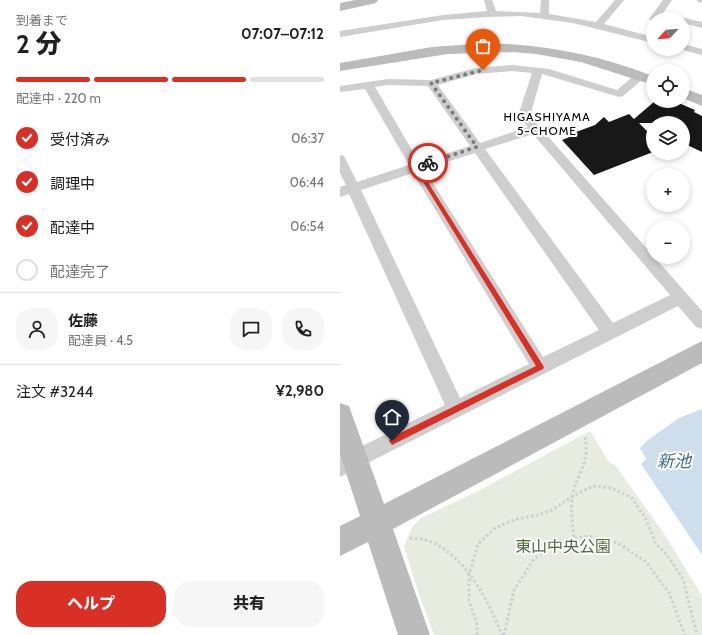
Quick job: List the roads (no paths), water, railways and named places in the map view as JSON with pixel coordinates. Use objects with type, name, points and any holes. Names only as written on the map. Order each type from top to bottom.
[{"type":"street","points":[[340,7],[372,0]]},
{"type":"street","points":[[488,0],[493,15]]},
{"type":"street","points":[[544,16],[545,0]]},
{"type":"street","points":[[598,25],[620,0]]},
{"type":"street","points":[[659,12],[668,0]]},
{"type":"street","points":[[340,34],[446,17],[493,15],[544,16],[598,25],[646,38]]},
{"type":"street","points":[[690,22],[702,25]]},
{"type":"street","points":[[640,36],[646,29]]},
{"type":"street","points":[[340,67],[462,48],[531,48],[571,54],[604,62],[646,78]]},
{"type":"street","points":[[690,49],[702,52]]},
{"type":"street","points":[[340,89],[388,82],[431,83],[492,69],[512,68],[538,71],[575,79],[619,94],[646,79]]},
{"type":"street","points":[[538,71],[524,116],[702,322]]},
{"type":"street","points":[[431,83],[610,332]]},
{"type":"street","points":[[368,84],[416,167],[540,367]]},
{"type":"street","points":[[690,96],[702,101]]},
{"type":"street","points":[[346,190],[536,129]]},
{"type":"street","points":[[340,159],[346,190],[456,409]]},
{"type":"street","points":[[347,463],[680,297]]},
{"type":"street","points":[[340,542],[702,351]]},
{"type":"street","points":[[340,415],[347,463],[375,523],[414,635]]},
{"type":"water","name":"新池","points":[[702,409],[702,555],[641,464],[646,459],[640,448],[648,440],[679,418]]},
{"type":"district","name":"HIGASHIYAMA 5-CHOME","points":[[547,124]]},
{"type":"park label","name":"東山中央公園","points":[[563,546]]}]
